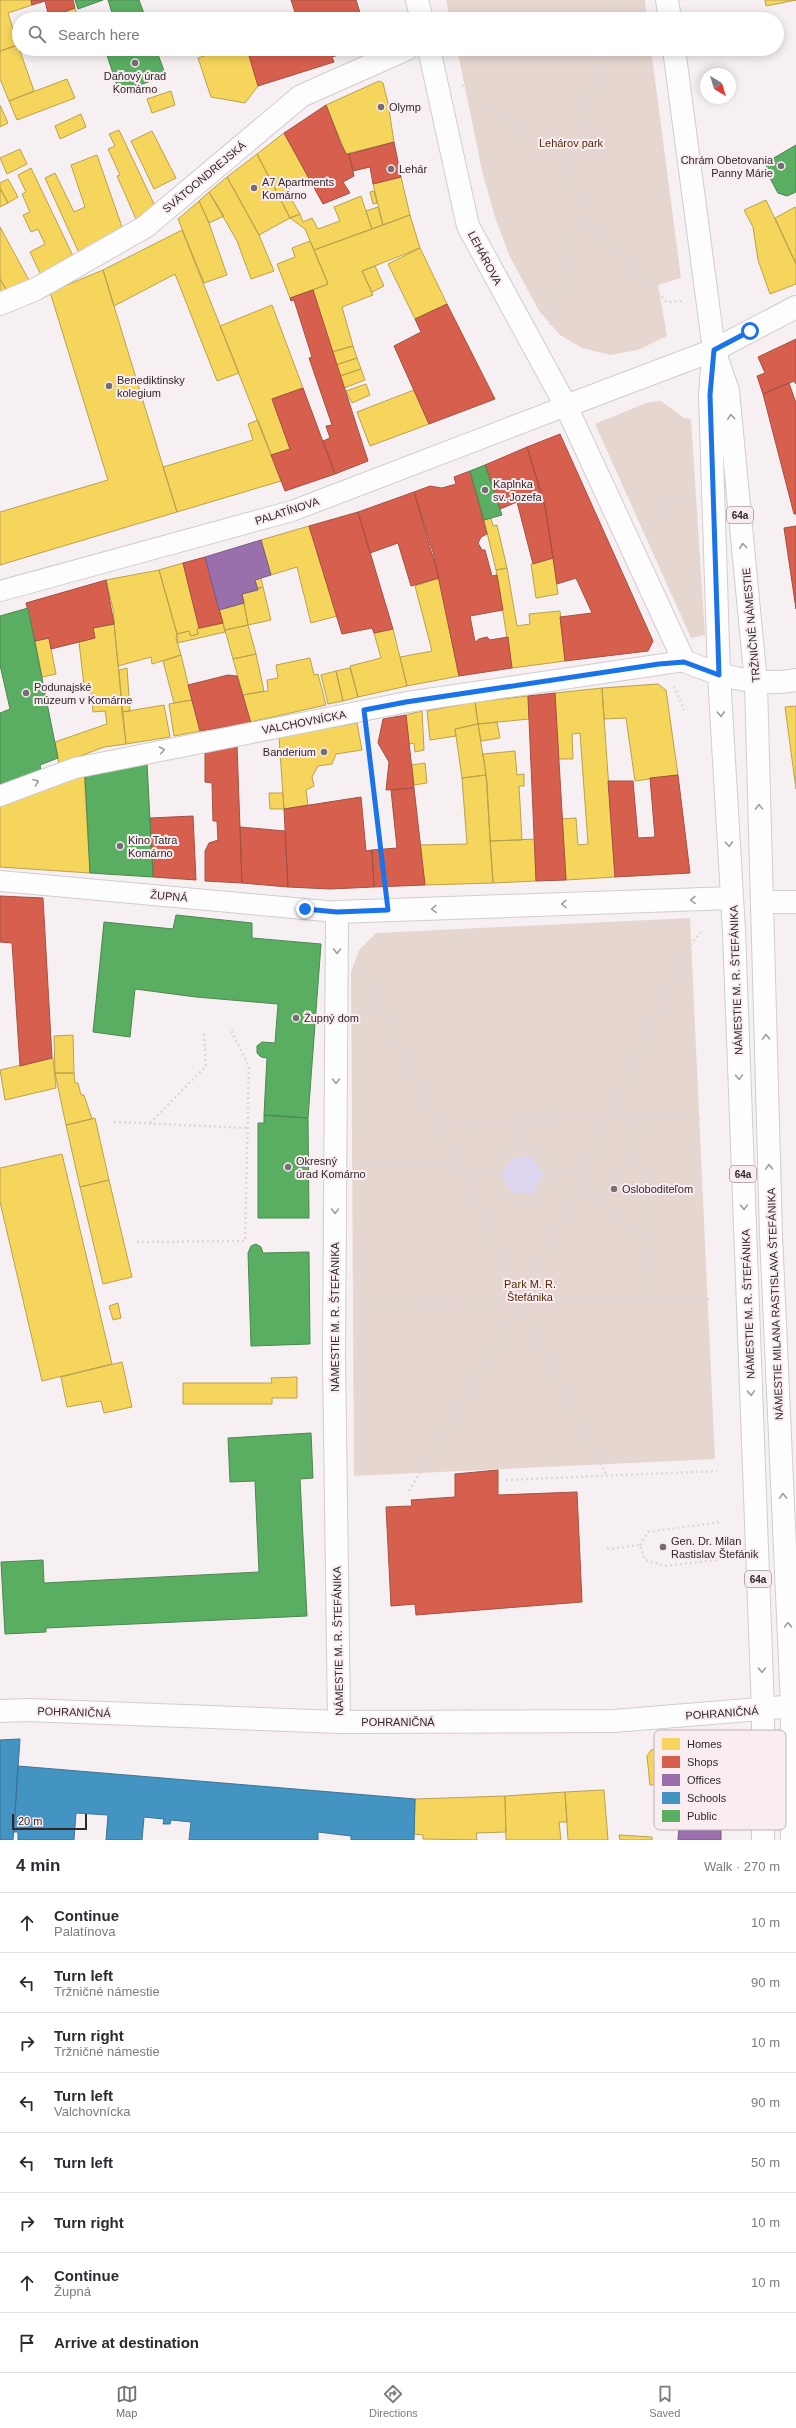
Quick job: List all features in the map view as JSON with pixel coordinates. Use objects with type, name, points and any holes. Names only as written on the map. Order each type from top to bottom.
[{"type":"street","points":[[418,0],[421,12]]},
{"type":"street","points":[[667,0],[669,12]]},
{"type":"street","name":"SVÄTOONDREJSKÁ","points":[[0,304],[36,289],[145,226],[300,96],[391,56]]},
{"type":"street","name":"LEHÁROVA","points":[[431,56],[468,226],[566,406]]},
{"type":"street","name":"64a","points":[[675,56],[714,350],[710,395],[719,675],[732,898]]},
{"type":"street","points":[[796,307],[714,350],[566,406],[684,662],[719,675],[756,683],[777,683],[796,680]]},
{"type":"street","name":"TRŽNIČNÉ NÁMESTIE","points":[[714,350],[728,391],[756,683],[762,902]]},
{"type":"street","name":"PALATÍNOVA","points":[[0,592],[292,511],[566,406]]},
{"type":"street","name":"VALCHOVNÍCKA","points":[[0,796],[75,768],[364,710],[406,702],[684,662]]},
{"type":"street","name":"ŽUPNÁ","points":[[0,881],[337,912]]},
{"type":"street","points":[[337,912],[732,898],[762,902],[796,902]]},
{"type":"street","name":"NÁMESTIE M. R. ŠTEFÁNIKA","points":[[732,898],[763,1710]]},
{"type":"street","name":"NÁMESTIE MILANA RASTISLAVA ŠTEFÁNIKA","points":[[762,902],[771,1234],[794,1706]]},
{"type":"street","name":"NÁMESTIE M. R. ŠTEFÁNIKA","points":[[337,912],[334,1356],[340,1722]]},
{"type":"street","name":"64a","points":[[792,1840],[794,1706]]},
{"type":"street","name":"POHRANIČNÁ","points":[[0,1711],[27,1710],[340,1722],[614,1721],[763,1710],[794,1706]]},
{"type":"street","name":"64a","points":[[763,1710],[763,1730]]},
{"type":"path","points":[[614,12],[618,0]]},
{"type":"path","points":[[548,331],[581,216],[570,167],[602,56]]},
{"type":"path","points":[[457,81],[570,167]]},
{"type":"path","points":[[581,216],[667,302],[686,301]]},
{"type":"path","points":[[645,528],[681,494]]},
{"type":"path","points":[[364,710],[388,910]]},
{"type":"path","points":[[409,1491],[521,1303],[688,948],[701,932]]},
{"type":"path","points":[[337,947],[354,954],[438,1121],[521,1303],[606,1474]]},
{"type":"path","points":[[137,1242],[245,1241],[249,1128],[249,1067],[230,1028]]},
{"type":"path","points":[[150,1124],[206,1066],[204,1034]]},
{"type":"path","points":[[639,1117],[645,1301]]},
{"type":"path","points":[[438,1121],[523,1118],[703,1117]]},
{"type":"path","points":[[523,1118],[524,1142]]},
{"type":"path","points":[[114,1122],[249,1128]]},
{"type":"path","points":[[524,1142],[546,1153],[554,1173],[546,1194],[522,1205],[502,1196],[495,1173],[505,1153],[524,1142]]},
{"type":"path","points":[[598,1197],[640,1151]]},
{"type":"path","points":[[354,1167],[458,1164]]},
{"type":"path","points":[[464,1176],[495,1173]]},
{"type":"path","points":[[554,1173],[582,1174]]},
{"type":"path","points":[[574,1189],[598,1197],[643,1239]]},
{"type":"path","points":[[355,1305],[711,1299]]},
{"type":"path","points":[[506,1480],[606,1474],[717,1471]]},
{"type":"path","points":[[640,1545],[648,1532],[721,1522]]},
{"type":"path","points":[[607,1549],[640,1545]]},
{"type":"path","points":[[640,1545],[645,1560],[665,1566],[722,1559]]},
{"type":"green space","points":[[446,0],[645,0],[646,12],[449,12]]},
{"type":"green space","name":"Lehárov park","points":[[458,56],[652,56],[681,278],[658,285],[667,336],[638,350],[610,355],[582,348],[560,335],[539,311],[510,257],[496,220],[483,175]]},
{"type":"green space","points":[[661,401],[684,418],[691,419],[705,635],[691,638],[595,424],[646,403]]},
{"type":"green space","name":"Park M. R. Štefánika","points":[[690,918],[715,1459],[354,1476],[351,972],[359,950],[376,933]]},
{"type":"shaded area","points":[[532,1156],[544,1174],[534,1193],[512,1193],[501,1175],[512,1157]]},
{"type":"building: Homes","points":[[0,0],[31,0],[32,5],[8,13],[12,26],[12,47],[0,51]]},
{"type":"building: Homes","points":[[765,0],[796,0],[766,6]]},
{"type":"building: Homes","points":[[75,8],[76,12],[63,12]]},
{"type":"building: Homes","points":[[12,47],[12,56],[22,56],[34,91],[9,101],[0,79],[0,51]]},
{"type":"building: Homes","points":[[204,56],[249,56],[258,86],[245,103],[211,97],[198,58]]},
{"type":"building: Homes","points":[[67,79],[75,98],[17,120],[9,101]]},
{"type":"building: Homes","points":[[379,81],[383,83],[388,103],[394,142],[346,154],[326,105]]},
{"type":"building: Homes","points":[[171,91],[175,105],[152,113],[147,99]]},
{"type":"building: Homes","points":[[0,105],[8,123],[0,127]]},
{"type":"building: Homes","points":[[81,114],[86,127],[60,139],[55,126]]},
{"type":"building: Homes","points":[[119,130],[155,206],[136,219],[117,176],[120,175],[108,149],[115,146],[109,134]]},
{"type":"building: Homes","points":[[152,131],[176,178],[154,189],[131,141]]},
{"type":"building: Homes","points":[[284,133],[309,178],[286,190],[300,214],[290,218],[257,154]]},
{"type":"building: Homes","points":[[20,149],[27,164],[7,174],[0,158]]},
{"type":"building: Homes","points":[[257,154],[290,218],[259,235],[227,177]]},
{"type":"building: Homes","points":[[97,155],[122,227],[79,253],[45,178],[55,173],[74,212],[85,207],[71,165]]},
{"type":"building: Homes","points":[[31,168],[74,258],[41,275],[30,252],[45,244],[38,229],[31,232],[23,215],[30,212],[22,194],[26,192],[18,175]]},
{"type":"building: Homes","points":[[227,177],[259,235],[274,271],[251,279],[237,241],[209,192]]},
{"type":"building: Homes","points":[[401,177],[410,215],[383,225],[373,184]]},
{"type":"building: Homes","points":[[8,179],[18,197],[8,203],[0,188],[0,183]]},
{"type":"building: Homes","points":[[0,188],[8,203],[0,207]]},
{"type":"building: Homes","points":[[374,191],[377,203],[373,204],[370,192]]},
{"type":"building: Homes","points":[[209,192],[224,216],[209,223],[199,201]]},
{"type":"building: Homes","points":[[361,196],[372,229],[314,250],[305,229],[290,218],[300,214],[303,222],[312,218],[318,229],[340,221],[334,207]]},
{"type":"building: Homes","points":[[766,200],[796,264],[796,284],[770,294],[758,260],[753,227],[744,210]]},
{"type":"building: Homes","points":[[199,201],[209,223],[227,275],[204,283],[178,219]]},
{"type":"building: Homes","points":[[378,207],[383,225],[372,229],[366,211]]},
{"type":"building: Homes","points":[[795,207],[796,209],[796,264],[775,218]]},
{"type":"building: Homes","points":[[410,215],[420,248],[362,271],[373,295],[342,307],[353,346],[332,352],[313,290],[328,284],[314,250]]},
{"type":"building: Homes","points":[[0,227],[30,282],[9,295],[0,279]]},
{"type":"building: Homes","points":[[182,230],[239,373],[217,381],[175,274],[114,306],[103,270]]},
{"type":"building: Homes","points":[[310,241],[328,284],[290,298],[277,264],[295,257],[292,248]]},
{"type":"building: Homes","points":[[420,248],[447,304],[415,319],[388,264]]},
{"type":"building: Homes","points":[[375,266],[384,286],[372,292],[362,271]]},
{"type":"building: Homes","name":"Benediktinsky kolegium","points":[[103,270],[177,512],[0,565],[0,512],[108,480],[50,292]]},
{"type":"building: Homes","points":[[0,279],[9,295],[0,298]]},
{"type":"building: Homes","points":[[272,305],[303,388],[272,399],[290,449],[271,455],[220,326]]},
{"type":"building: Homes","points":[[353,346],[357,358],[336,365],[332,352]]},
{"type":"building: Homes","points":[[357,358],[361,369],[340,376],[336,365]]},
{"type":"building: Homes","points":[[361,369],[365,380],[344,388],[340,376]]},
{"type":"building: Homes","points":[[366,384],[370,395],[352,403],[346,391]]},
{"type":"building: Homes","points":[[414,390],[429,424],[370,446],[357,412]]},
{"type":"building: Homes","points":[[258,420],[281,481],[177,512],[163,467],[253,440],[248,424]]},
{"type":"building: Homes","points":[[491,518],[493,526],[497,525],[507,568],[496,570],[484,520]]},
{"type":"building: Homes","points":[[309,526],[337,616],[311,623],[297,567],[271,575],[261,540]]},
{"type":"building: Homes","points":[[553,558],[558,594],[536,598],[531,564]]},
{"type":"building: Homes","points":[[183,563],[199,628],[197,629],[198,634],[191,636],[189,631],[177,634],[159,570]]},
{"type":"building: Homes","points":[[507,568],[517,626],[530,624],[529,614],[560,611],[565,661],[512,668],[496,570]]},
{"type":"building: Homes","points":[[159,570],[177,634],[176,638],[181,655],[152,664],[151,657],[118,666],[113,609],[106,580]]},
{"type":"building: Homes","points":[[261,578],[263,587],[257,588],[255,580]]},
{"type":"building: Homes","points":[[439,578],[459,676],[407,686],[400,657],[432,651],[415,586]]},
{"type":"building: Homes","points":[[263,587],[271,620],[248,625],[242,594]]},
{"type":"building: Homes","points":[[244,603],[248,625],[225,630],[219,610]]},
{"type":"building: Homes","points":[[223,623],[225,632],[177,643],[177,634],[189,631],[191,636],[198,634],[197,629]]},
{"type":"building: Homes","points":[[114,624],[126,744],[104,747],[59,764],[55,742],[107,724],[105,711],[93,712],[90,685],[84,686],[79,642],[95,638],[93,628]]},
{"type":"building: Homes","points":[[248,625],[256,654],[233,659],[225,630]]},
{"type":"building: Homes","points":[[393,629],[407,686],[358,697],[350,666],[381,658],[374,633]]},
{"type":"building: Homes","points":[[49,638],[56,674],[42,677],[35,641]]},
{"type":"building: Homes","points":[[256,654],[264,691],[243,695],[233,659]]},
{"type":"building: Homes","points":[[181,655],[192,700],[174,703],[163,661]]},
{"type":"building: Homes","points":[[310,658],[314,675],[318,674],[326,705],[250,722],[243,695],[268,691],[267,680],[278,678],[276,665]]},
{"type":"building: Homes","points":[[127,668],[130,711],[122,712],[119,670]]},
{"type":"building: Homes","points":[[350,668],[358,697],[343,701],[336,671]]},
{"type":"building: Homes","points":[[336,671],[343,701],[328,704],[321,675]]},
{"type":"building: Homes","points":[[658,684],[666,690],[678,775],[635,781],[626,718],[604,719],[602,688]]},
{"type":"building: Homes","points":[[602,688],[615,877],[566,880],[562,819],[576,818],[578,845],[588,844],[580,733],[572,734],[573,759],[558,759],[555,693]]},
{"type":"building: Homes","points":[[528,696],[529,719],[478,724],[475,702]]},
{"type":"building: Homes","points":[[192,700],[200,731],[174,736],[169,704]]},
{"type":"building: Homes","points":[[475,702],[478,724],[455,729],[456,736],[430,740],[427,711]]},
{"type":"building: Homes","points":[[164,705],[170,737],[126,744],[122,712]]},
{"type":"building: Homes","points":[[796,706],[796,789],[785,707]]},
{"type":"building: Homes","points":[[422,711],[424,750],[415,752],[414,743],[409,744],[406,715]]},
{"type":"building: Homes","points":[[497,722],[500,738],[481,741],[478,724]]},
{"type":"building: Homes","points":[[357,723],[362,750],[336,754],[332,764],[318,766],[312,777],[314,786],[306,790],[308,805],[284,809],[279,737]]},
{"type":"building: Homes","points":[[478,724],[486,775],[462,778],[455,729]]},
{"type":"building: Homes","points":[[515,751],[517,775],[524,774],[524,786],[519,786],[522,840],[490,841],[487,782],[483,754]]},
{"type":"building: Homes","points":[[425,763],[427,783],[414,785],[412,765]]},
{"type":"building: Homes","points":[[84,771],[90,873],[0,867],[0,806]]},
{"type":"building: Homes","points":[[486,775],[493,883],[425,885],[420,845],[467,844],[462,778]]},
{"type":"building: Homes","points":[[269,793],[283,793],[284,809],[270,809]]},
{"type":"building: Homes","points":[[536,839],[536,881],[493,883],[490,841]]},
{"type":"building: Homes","points":[[73,1035],[74,1073],[55,1073],[54,1036]]},
{"type":"building: Homes","points":[[53,1058],[56,1088],[5,1100],[0,1070]]},
{"type":"building: Homes","points":[[55,1073],[74,1073],[75,1083],[78,1083],[81,1095],[84,1095],[92,1119],[66,1125]]},
{"type":"building: Homes","points":[[95,1118],[109,1180],[80,1187],[66,1125]]},
{"type":"building: Homes","points":[[62,1154],[112,1364],[42,1381],[0,1202],[0,1168]]},
{"type":"building: Homes","points":[[109,1180],[132,1277],[103,1284],[80,1187]]},
{"type":"building: Homes","points":[[118,1303],[121,1318],[113,1320],[109,1306]]},
{"type":"building: Homes","points":[[122,1362],[132,1407],[104,1413],[101,1401],[67,1407],[61,1377]]},
{"type":"building: Homes","points":[[297,1377],[297,1398],[272,1398],[272,1404],[183,1404],[183,1383],[272,1383],[271,1378]]},
{"type":"building: Homes","points":[[651,1750],[654,1750],[654,1785],[650,1785],[647,1756]]},
{"type":"building: Homes","points":[[604,1790],[608,1840],[568,1840],[565,1792]]},
{"type":"building: Homes","points":[[565,1792],[567,1822],[559,1822],[561,1840],[506,1840],[505,1796]]},
{"type":"building: Homes","points":[[505,1796],[506,1832],[476,1833],[477,1840],[423,1839],[423,1835],[414,1834],[415,1799]]},
{"type":"building: Homes","points":[[619,1835],[652,1837],[652,1840],[620,1840]]},
{"type":"building: Shops","points":[[31,0],[73,0],[75,8],[63,12],[48,12],[45,1],[32,5]]},
{"type":"building: Shops","points":[[291,0],[356,0],[360,12],[295,12]]},
{"type":"building: Shops","points":[[249,56],[335,56],[332,57],[334,62],[258,86]]},
{"type":"building: Shops","points":[[326,105],[341,144],[346,154],[349,154],[354,176],[343,182],[350,193],[323,204],[284,133]]},
{"type":"building: Shops","points":[[394,142],[401,177],[373,184],[370,167],[353,171],[349,154]]},
{"type":"building: Shops","points":[[313,290],[368,461],[335,474],[323,441],[330,438],[326,426],[332,425],[309,358],[312,357],[294,300],[291,301],[290,298]]},
{"type":"building: Shops","points":[[447,304],[495,399],[429,424],[394,346],[421,332],[415,319]]},
{"type":"building: Shops","points":[[796,339],[796,384],[794,381],[763,394],[757,376],[765,373],[758,357]]},
{"type":"building: Shops","points":[[789,383],[796,403],[796,514],[794,514],[763,394]]},
{"type":"building: Shops","points":[[303,388],[335,474],[285,491],[271,455],[290,449],[272,399]]},
{"type":"building: Shops","points":[[560,434],[653,641],[648,651],[565,661],[560,617],[592,613],[576,578],[557,584],[545,506],[527,447]]},
{"type":"building: Shops","points":[[527,447],[545,506],[553,558],[533,564],[517,502],[500,509],[485,465]]},
{"type":"building: Shops","points":[[470,471],[487,534],[481,537],[478,543],[482,550],[485,550],[492,576],[497,575],[503,610],[470,616],[475,642],[479,639],[487,637],[490,640],[508,637],[512,668],[459,676],[433,552],[414,492],[430,486],[442,488],[456,484],[454,477]]},
{"type":"building: Shops","points":[[414,492],[439,578],[411,586],[398,543],[370,553],[358,512]]},
{"type":"building: Shops","points":[[358,512],[393,629],[374,633],[372,628],[342,634],[309,526]]},
{"type":"building: Shops","points":[[796,526],[796,609],[784,528]]},
{"type":"building: Shops","points":[[205,557],[223,623],[199,628],[183,563]]},
{"type":"building: Shops","points":[[106,580],[114,624],[93,628],[95,638],[51,649],[49,638],[35,641],[26,603]]},
{"type":"building: Shops","points":[[228,675],[237,676],[251,723],[200,731],[188,685]]},
{"type":"building: Shops","points":[[555,693],[566,880],[536,881],[528,696]]},
{"type":"building: Shops","points":[[406,715],[414,788],[386,790],[389,762],[378,743],[383,719]]},
{"type":"building: Shops","points":[[237,745],[242,883],[205,881],[205,851],[209,843],[218,840],[217,821],[213,821],[212,783],[205,782],[205,750]]},
{"type":"building: Shops","points":[[678,775],[690,873],[615,877],[608,781],[633,781],[638,838],[655,837],[650,778]]},
{"type":"building: Shops","points":[[414,788],[425,885],[374,887],[372,850],[397,848],[391,790]]},
{"type":"building: Shops","points":[[361,797],[366,851],[372,850],[374,887],[330,889],[288,887],[284,809]]},
{"type":"building: Shops","points":[[193,816],[196,880],[153,877],[150,818]]},
{"type":"building: Shops","points":[[240,827],[285,831],[288,887],[242,883]]},
{"type":"building: Shops","points":[[0,896],[43,898],[52,1058],[20,1066],[12,943],[0,942]]},
{"type":"building: Shops","points":[[498,1470],[498,1495],[577,1492],[582,1602],[416,1615],[415,1604],[391,1606],[386,1507],[412,1506],[411,1500],[455,1497],[455,1474]]},
{"type":"building: Offices","points":[[261,540],[271,575],[255,580],[258,590],[242,594],[244,603],[219,610],[205,557]]},
{"type":"building: Offices","points":[[679,1830],[721,1830],[721,1840],[678,1840]]},
{"type":"building: Schools","points":[[20,1739],[13,1840],[0,1840],[0,1740]]},
{"type":"building: Schools","points":[[18,1766],[415,1799],[414,1840],[351,1840],[351,1836],[318,1832],[318,1840],[189,1840],[191,1822],[171,1820],[170,1824],[163,1824],[164,1819],[144,1817],[142,1840],[106,1840],[108,1815],[76,1813],[74,1840],[18,1840],[18,1832],[14,1832]]},
{"type":"building: Public","points":[[75,0],[103,0],[78,9]]},
{"type":"building: Public","points":[[108,0],[139,0],[143,12],[112,12]]},
{"type":"building: Public","name":"Daňový úrad Komárno","points":[[107,56],[159,56],[166,76],[119,92]]},
{"type":"building: Public","name":"Chrám Obetovania Panny Márie","points":[[796,145],[796,192],[787,196],[778,193],[766,171],[767,162]]},
{"type":"building: Public","name":"Kaplnka sv. Jozefa","points":[[485,465],[502,515],[484,520],[470,471]]},
{"type":"building: Public","name":"Podunajské múzeum v Komárne","points":[[28,608],[58,758],[40,765],[41,771],[0,787],[0,713],[10,709],[0,665],[0,616]]},
{"type":"building: Public","name":"Kino Tatra Komárno","points":[[147,763],[153,877],[90,873],[85,776],[105,773],[104,769]]},
{"type":"building: Public","name":"Župný dom","points":[[176,915],[252,923],[252,938],[321,944],[308,1118],[264,1115],[267,1058],[261,1057],[257,1053],[257,1046],[262,1042],[275,1043],[278,1004],[196,997],[135,989],[130,1037],[93,1032],[104,922],[173,929]]},
{"type":"building: Public","points":[[264,1115],[308,1118],[309,1218],[258,1218],[258,1123],[264,1123]]},
{"type":"building: Public","points":[[256,1244],[261,1247],[263,1253],[309,1252],[310,1344],[251,1346],[248,1253],[251,1246]]},
{"type":"building: Public","points":[[311,1433],[313,1478],[300,1479],[307,1616],[46,1628],[46,1632],[5,1634],[1,1562],[43,1560],[44,1583],[259,1572],[255,1481],[230,1482],[228,1438]]},
{"type":"place","name":"Daňový úrad Komárno","points":[[135,63]]},
{"type":"place","name":"Olymp","points":[[381,107]]},
{"type":"place","name":"Chrám Obetovania Panny Márie","points":[[781,166]]},
{"type":"place","name":"Lehár","points":[[391,169]]},
{"type":"place","name":"A7 Apartments Komárno","points":[[254,188]]},
{"type":"place","name":"Benediktinsky kolegium","points":[[109,386]]},
{"type":"place","name":"Kaplnka sv. Jozefa","points":[[485,490]]},
{"type":"place","name":"Podunajské múzeum v Komárne","points":[[26,693]]},
{"type":"place","name":"Banderium","points":[[324,752]]},
{"type":"place","name":"Kino Tatra Komárno","points":[[120,846]]},
{"type":"place","name":"Župný dom","points":[[296,1018]]},
{"type":"place","name":"Okresný úrad Komárno","points":[[288,1167]]},
{"type":"place","name":"Osloboditeľom","points":[[614,1189]]},
{"type":"place","name":"Gen. Dr. Milan Rastislav Štefánik","points":[[663,1547]]},
{"type":"route","points":[[305,909],[337,912],[388,910],[364,710],[406,702],[659,664],[684,662],[719,675],[710,395],[714,350],[750,331]]}]
